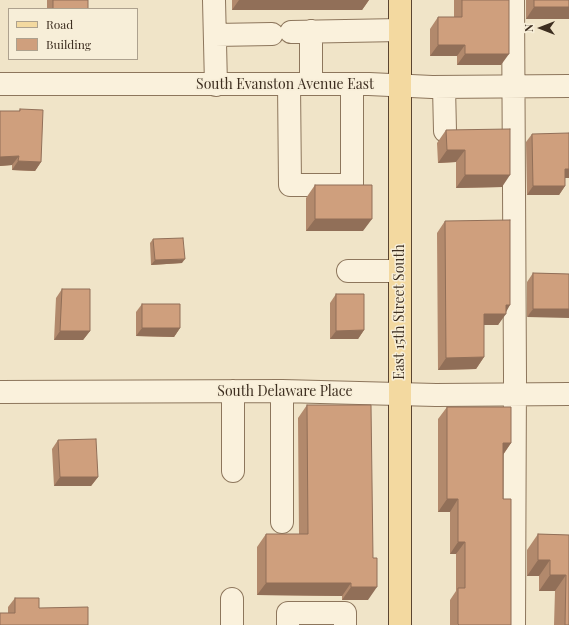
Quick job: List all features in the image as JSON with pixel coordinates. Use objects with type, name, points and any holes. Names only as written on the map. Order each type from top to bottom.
[{"type":"main road","name":"East 15th Street South","points":[[400,0],[400,625]]},
{"type":"street","points":[[214,0],[216,85]]},
{"type":"street","points":[[513,0],[515,394],[514,625]]},
{"type":"street","points":[[215,35],[400,30]]},
{"type":"street","points":[[291,32],[311,84]]},
{"type":"street","name":"South Evanston Avenue East","points":[[0,84],[352,84],[444,87],[569,86]]},
{"type":"street","points":[[289,84],[290,185],[352,185],[352,84]]},
{"type":"street","points":[[444,87],[445,132]]},
{"type":"street","points":[[348,271],[400,271]]},
{"type":"street","name":"South Delaware Place","points":[[0,392],[569,394]]},
{"type":"street","points":[[233,392],[233,471]]},
{"type":"street","points":[[282,392],[282,522]]},
{"type":"street","points":[[232,599],[232,625]]},
{"type":"street","points":[[288,625],[288,613],[345,613],[345,625]]},
{"type":"building","points":[[53,0],[88,0],[88,8],[53,8]]},
{"type":"building","points":[[462,0],[509,0],[509,54],[465,54],[465,45],[438,45],[438,17],[462,17]]},
{"type":"building","points":[[534,0],[569,0],[569,7],[534,7]]},
{"type":"building","points":[[20,109],[43,110],[41,162],[18,161],[19,156],[0,157],[0,111],[20,111]]},
{"type":"building","points":[[510,129],[510,175],[465,175],[465,150],[447,150],[446,130]]},
{"type":"building","points":[[569,133],[569,169],[565,169],[565,186],[533,186],[532,134]]},
{"type":"building","points":[[315,185],[372,185],[372,219],[315,219]]},
{"type":"building","points":[[510,220],[510,305],[506,305],[506,314],[484,314],[484,357],[446,358],[445,221]]},
{"type":"building","points":[[183,238],[185,259],[155,260],[153,239]]},
{"type":"building","points":[[533,273],[569,274],[569,309],[533,309]]},
{"type":"building","points":[[62,289],[90,289],[90,331],[60,331]]},
{"type":"building","points":[[336,294],[364,294],[364,330],[336,331]]},
{"type":"building","points":[[142,304],[180,304],[180,328],[142,328]]},
{"type":"building","points":[[307,405],[371,405],[373,558],[377,558],[377,587],[351,587],[351,583],[266,583],[266,534],[308,534]]},
{"type":"building","points":[[447,407],[511,407],[511,443],[503,443],[503,499],[511,499],[511,625],[458,624],[458,588],[465,588],[465,542],[458,542],[458,499],[447,499]]},
{"type":"building","points":[[96,439],[98,477],[60,477],[58,440]]},
{"type":"building","points":[[538,534],[569,535],[569,625],[565,625],[566,575],[550,575],[550,560],[538,560]]},
{"type":"building","points":[[15,598],[39,598],[39,608],[88,607],[88,625],[0,625],[0,613],[15,613]]}]
